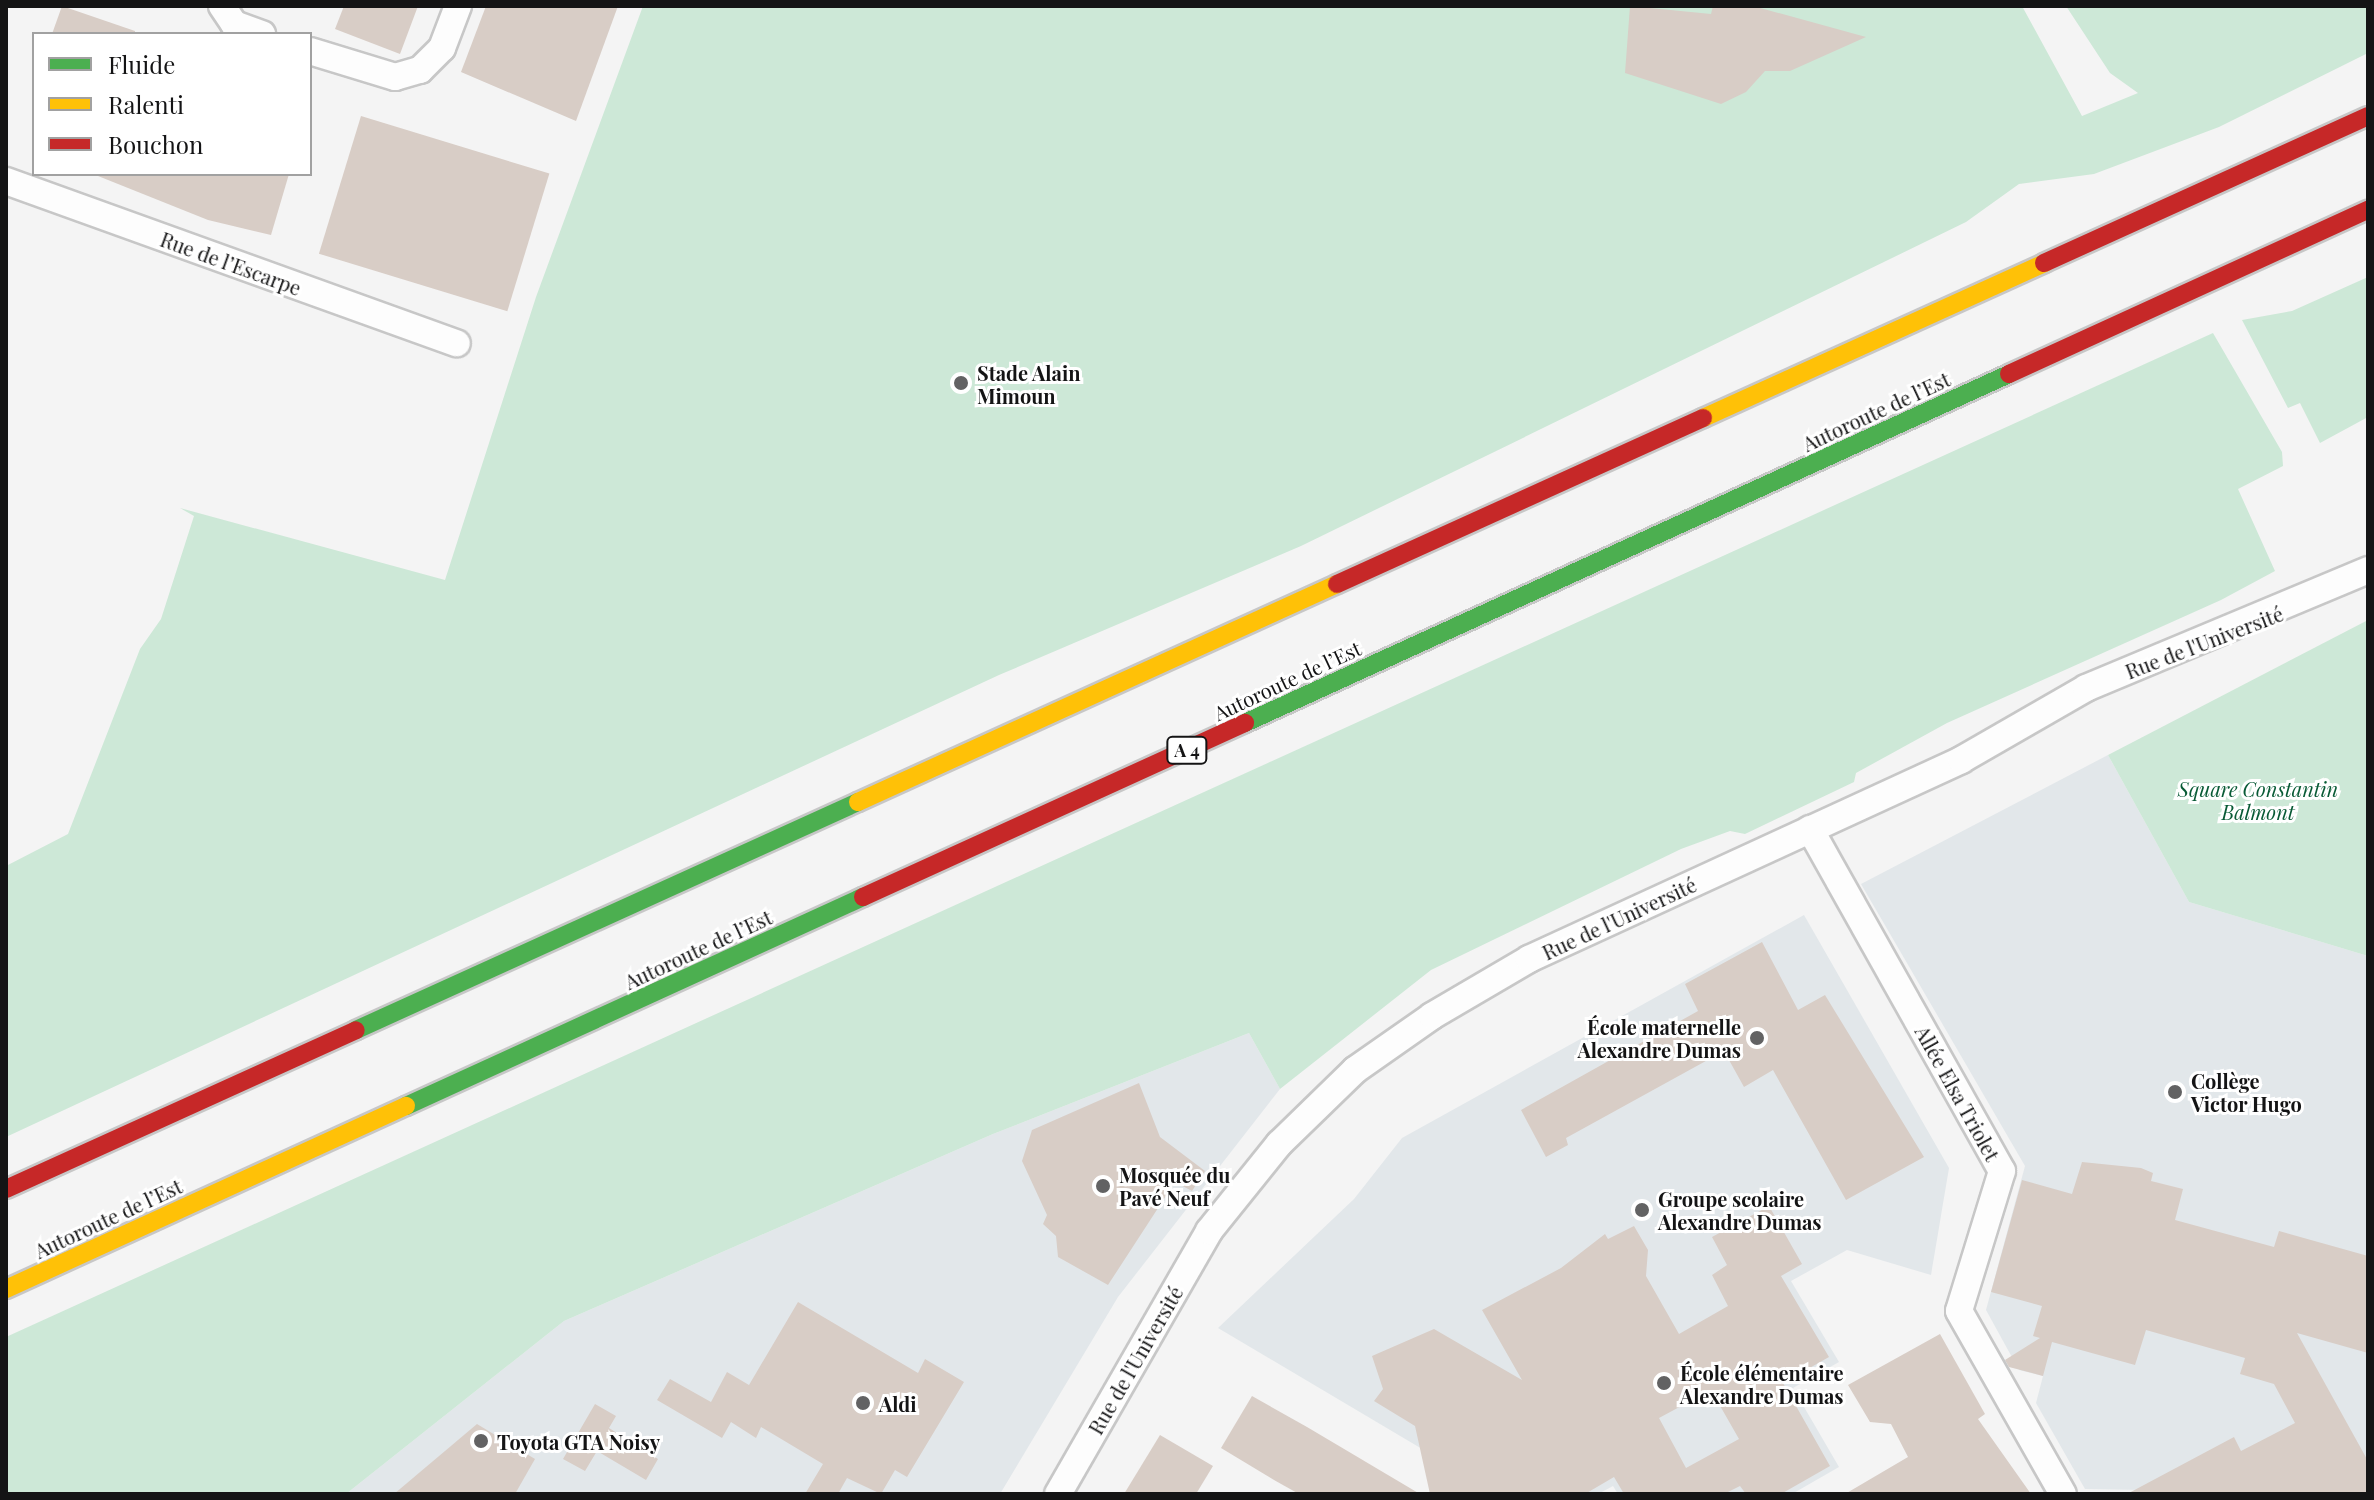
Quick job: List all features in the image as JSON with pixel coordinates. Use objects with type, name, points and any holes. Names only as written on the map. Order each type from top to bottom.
[{"type":"highway","points":[[6,1189],[2368,116]]},
{"type":"highway","name":"Autoroute de l’Est","points":[[6,1289],[2368,210]]},
{"type":"street","points":[[222,6],[234,24],[256,32]]},
{"type":"street","points":[[312,52],[395,77],[420,70],[442,48],[458,6]]},
{"type":"street","name":"Rue de l’Escarpe","points":[[6,181],[457,343]]},
{"type":"street","name":"Rue de l'Université","points":[[1058,1494],[1209,1231],[1279,1144],[1355,1070],[1478,986],[1961,760],[2086,688],[2368,570]]},
{"type":"street","name":"Allée Elsa Triolet","points":[[1810,829],[2002,1171],[1959,1311],[2063,1494]]},
{"type":"shaded area","name":"Collège Victor Hugo","points":[[2108,755],[2189,902],[2368,956],[2368,1494],[2085,1489],[2036,1403],[2043,1376],[2019,1370],[1986,1310],[2025,1166],[1861,884]]},
{"type":"shaded area","name":"Groupe scolaire Alexandre Dumas","points":[[1804,915],[1949,1168],[1931,1275],[1847,1250],[1791,1281],[1839,1362],[1793,1388],[1839,1467],[1792,1494],[1618,1494],[1613,1486],[1598,1494],[1498,1494],[1218,1328],[1354,1199],[1402,1138]]},
{"type":"shaded area","points":[[1249,1033],[1280,1089],[1118,1297],[1000,1494],[346,1494],[564,1321],[993,1134]]},
{"type":"green space","name":"Stade Alain Mimoun","points":[[643,6],[2022,6],[2082,116],[2138,93],[2110,73],[2066,6],[2368,6],[2368,53],[2219,127],[2094,174],[2019,184],[1966,222],[1301,546],[999,675],[6,1137],[6,866],[68,834],[140,649],[161,619],[194,516],[180,508],[445,580],[536,297]]},
{"type":"green space","points":[[2368,277],[2368,417],[2320,443],[2300,403],[2288,408],[2242,320],[2292,311]]},
{"type":"green space","points":[[2213,333],[2282,452],[2283,466],[2238,489],[2275,571],[2221,600],[1947,723],[1856,773],[1854,782],[1745,834],[1730,831],[1681,849],[1431,970],[1280,1089],[1249,1033],[993,1134],[564,1321],[346,1494],[6,1494],[6,1337]]},
{"type":"green space","name":"Square Constantin Balmont","points":[[2368,620],[2368,956],[2189,902],[2108,755]]},
{"type":"building","points":[[62,6],[135,31],[135,32],[53,32]]},
{"type":"building","points":[[344,6],[418,6],[400,54],[335,29]]},
{"type":"building","points":[[486,6],[618,6],[576,121],[461,72]]},
{"type":"building","points":[[1630,6],[1711,14],[1713,6],[1753,6],[1866,37],[1790,71],[1765,71],[1746,92],[1721,104],[1625,73]]},
{"type":"building","points":[[361,116],[549,174],[507,311],[319,254]]},
{"type":"building","points":[[98,176],[288,176],[271,235],[208,220]]},
{"type":"building","points":[[1762,942],[1798,1010],[1825,995],[1924,1157],[1846,1200],[1773,1070],[1744,1087],[1724,1051],[1566,1138],[1568,1145],[1546,1157],[1521,1110],[1698,1011],[1685,984]]},
{"type":"building","name":"Mosquée du Pavé Neuf","points":[[1139,1083],[1160,1137],[1205,1171],[1192,1191],[1175,1182],[1108,1285],[1058,1257],[1056,1236],[1043,1224],[1047,1215],[1022,1161],[1032,1130]]},
{"type":"building","points":[[2082,1162],[2141,1168],[2153,1173],[2151,1181],[2183,1189],[2175,1220],[2274,1247],[2279,1231],[2368,1256],[2368,1353],[2297,1333],[2368,1461],[2368,1494],[2127,1494],[2234,1437],[2241,1451],[2295,1423],[2274,1384],[2240,1374],[2245,1358],[2146,1330],[2135,1365],[2052,1342],[2043,1376],[2009,1367],[2005,1360],[2040,1338],[2033,1336],[2042,1306],[1991,1292],[2022,1180],[2072,1194]]},
{"type":"building","points":[[1769,1206],[1802,1264],[1781,1276],[1829,1357],[1783,1383],[1830,1466],[1781,1494],[1746,1494],[1740,1486],[1724,1494],[1624,1494],[1614,1477],[1585,1494],[1430,1494],[1415,1426],[1374,1401],[1383,1389],[1372,1356],[1434,1329],[1522,1380],[1482,1310],[1561,1268],[1605,1234],[1608,1239],[1634,1226],[1648,1250],[1646,1276],[1679,1334],[1728,1306],[1712,1275],[1727,1265],[1712,1237]],"holes":[[[1711,1390],[1739,1439],[1686,1468],[1659,1418]]]},
{"type":"building","points":[[798,1302],[918,1373],[925,1359],[964,1382],[907,1477],[895,1470],[881,1494],[847,1478],[838,1494],[805,1494],[823,1464],[761,1427],[756,1438],[731,1422],[722,1438],[657,1400],[670,1379],[711,1402],[727,1372],[749,1385]]},
{"type":"building","points":[[1940,1334],[1985,1414],[1978,1419],[2031,1494],[1845,1494],[1908,1457],[1891,1424],[1870,1422],[1848,1385]]},
{"type":"building","points":[[1252,1396],[1420,1494],[1299,1494],[1274,1480],[1221,1448]]},
{"type":"building","points":[[595,1404],[616,1416],[609,1428],[658,1459],[646,1480],[597,1451],[585,1471],[563,1459]]},
{"type":"building","name":"Toyota GTA Noisy","points":[[477,1424],[535,1459],[515,1494],[394,1494]]},
{"type":"building","points":[[1160,1435],[1213,1466],[1196,1494],[1124,1494]]},
{"type":"traffic: fast","points":[[1245,723],[2009,374]]},
{"type":"traffic: fast","points":[[356,1030],[858,802]]},
{"type":"traffic: fast","points":[[406,1106],[863,897]]},
{"type":"traffic: slow","points":[[1703,418],[2044,263]]},
{"type":"traffic: slow","points":[[858,802],[1337,584]]},
{"type":"traffic: slow","points":[[6,1289],[406,1106]]},
{"type":"traffic: jam","points":[[2044,263],[2368,116]]},
{"type":"traffic: jam","points":[[2009,374],[2368,210]]},
{"type":"traffic: jam","points":[[1337,584],[1703,418]]},
{"type":"traffic: jam","points":[[863,897],[1245,723]]},
{"type":"traffic: jam","points":[[6,1189],[356,1030]]},
{"type":"place","name":"Stade Alain Mimoun","points":[[961,383]]},
{"type":"place","name":"École maternelle Alexandre Dumas","points":[[1757,1038]]},
{"type":"place","name":"Collège Victor Hugo","points":[[2175,1092]]},
{"type":"place","name":"Mosquée du Pavé Neuf","points":[[1103,1186]]},
{"type":"place","name":"Groupe scolaire Alexandre Dumas","points":[[1642,1210]]},
{"type":"place","name":"École élémentaire Alexandre Dumas","points":[[1664,1383]]},
{"type":"place","name":"Aldi","points":[[863,1403]]},
{"type":"place","name":"Toyota GTA Noisy","points":[[481,1441]]}]
